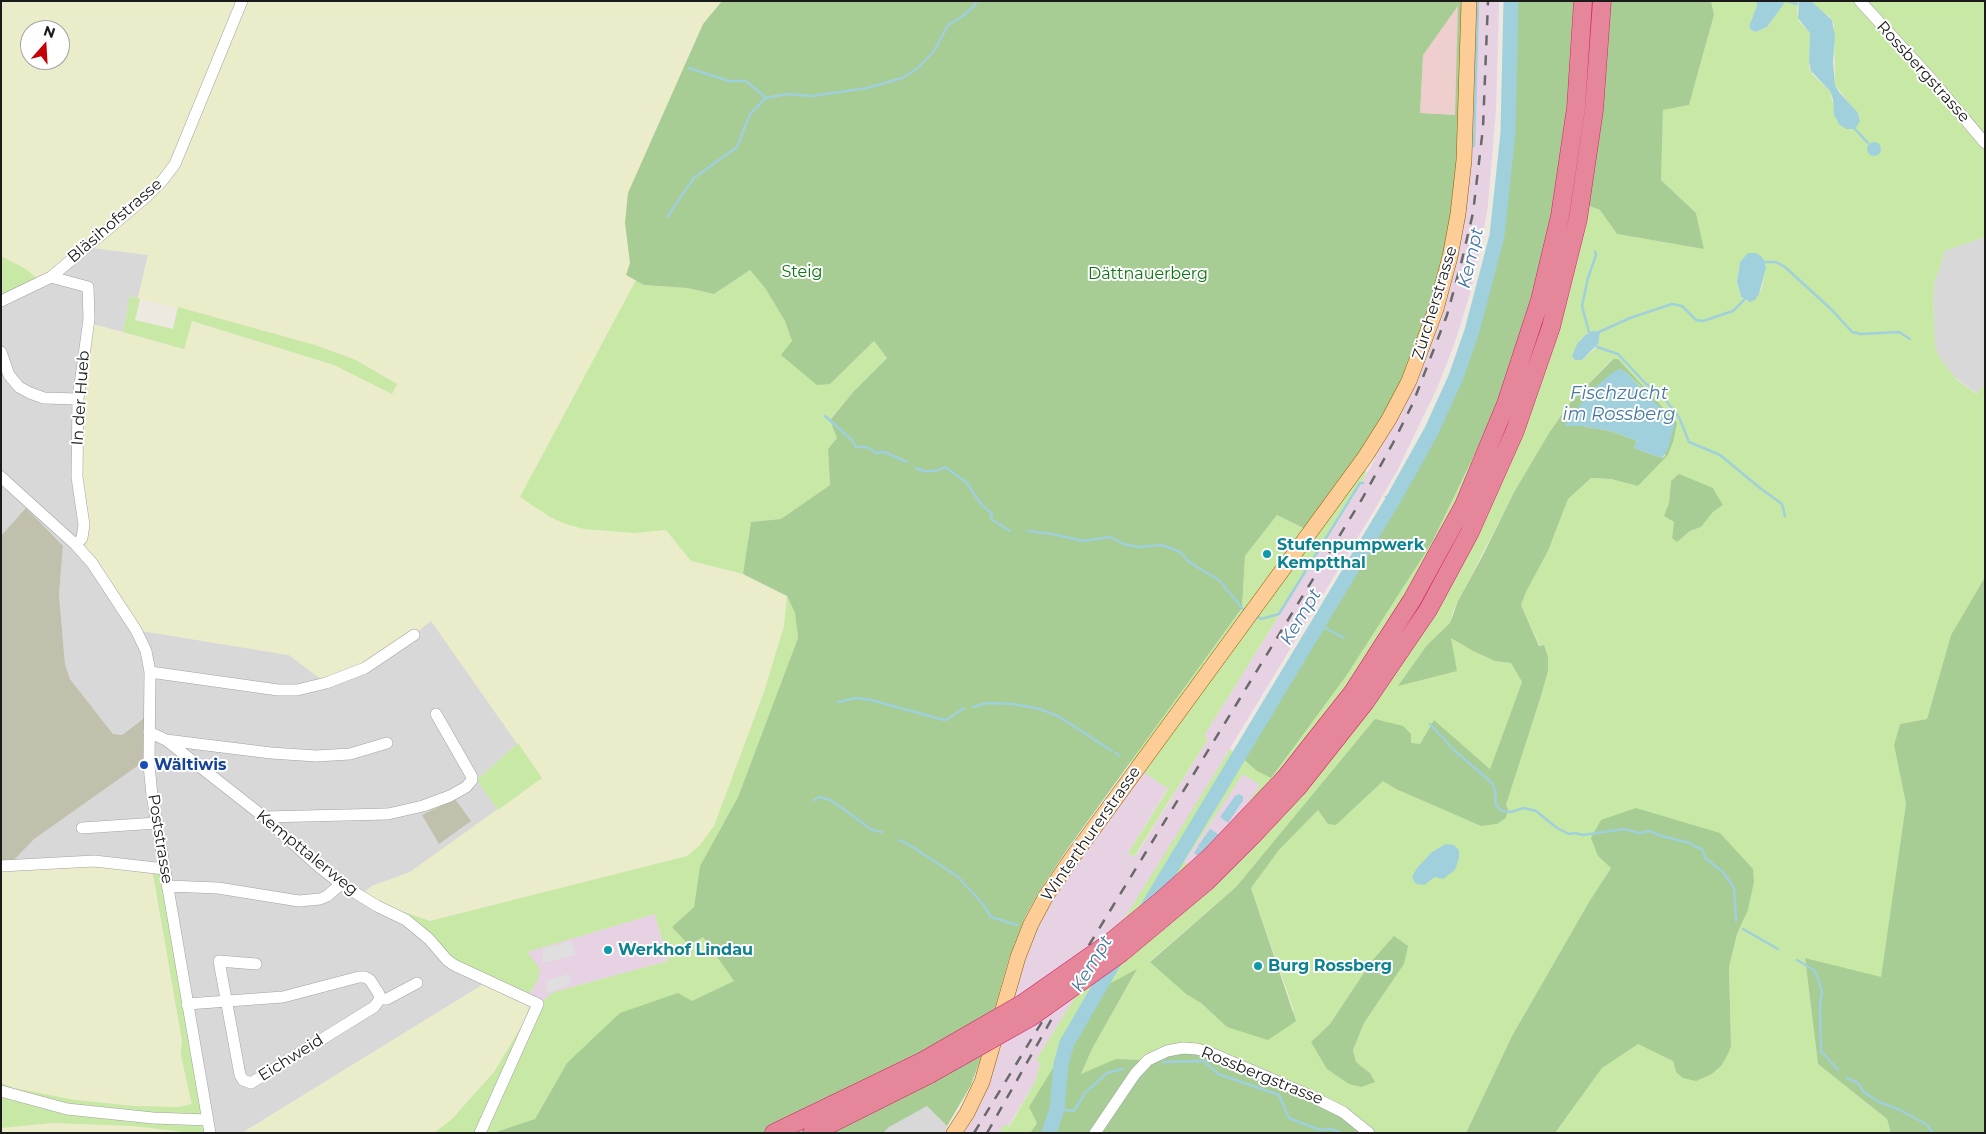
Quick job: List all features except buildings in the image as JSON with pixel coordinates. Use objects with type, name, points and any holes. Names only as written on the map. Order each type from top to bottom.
[{"type":"highway","points":[[1292,782],[1412,600],[1460,511],[1504,411],[1534,322],[1560,216],[1575,115],[1584,1]]},
{"type":"highway","points":[[812,1133],[926,1067],[1022,1004],[1129,928],[1292,782],[1366,701],[1428,610],[1477,519],[1521,418],[1551,327],[1578,219],[1594,110],[1602,1]]},
{"type":"highway","points":[[774,1132],[926,1067]]},
{"type":"main road","name":"Zürcherstrasse","points":[[1250,614],[1378,438],[1405,391],[1426,340],[1445,278],[1460,203],[1465,142],[1469,1]]},
{"type":"main road","name":"Winterthurerstrasse","points":[[954,1133],[967,1113],[982,1082],[1018,957],[1027,933],[1043,902],[1072,858],[1250,614]]},
{"type":"street","name":"Bläsihofstrasse","points":[[1,301],[51,277],[146,197],[175,164],[242,1]]},
{"type":"street","name":"Rossbergstrasse","points":[[1860,1],[1932,80],[1985,143]]},
{"type":"street","name":"In der Hueb","points":[[51,277],[88,287],[89,319],[78,400],[77,477],[84,524],[82,538],[76,544]]},
{"type":"street","points":[[1,352],[9,375],[19,387],[44,398],[78,400]]},
{"type":"street","name":"Poststrasse","points":[[1,477],[76,544],[92,563],[136,630],[146,651],[150,672],[149,767],[167,886],[210,1133]]},
{"type":"street","points":[[150,672],[278,690],[297,690],[326,683],[365,668],[414,635]]},
{"type":"street","points":[[264,817],[388,814],[423,806],[446,798],[466,786],[472,780],[470,772],[436,714]]},
{"type":"street","points":[[149,732],[166,740],[271,753],[316,756],[350,754],[387,744]]},
{"type":"street","name":"Kempttalerweg","points":[[166,740],[264,817],[340,884],[377,906],[406,920],[429,939],[454,965],[538,1004],[480,1133]]},
{"type":"street","points":[[82,828],[157,823]]},
{"type":"street","points":[[1,866],[94,861],[165,869]]},
{"type":"street","points":[[167,886],[218,888],[299,901],[320,899],[327,896],[340,884]]},
{"type":"street","name":"Eichweid","points":[[256,964],[219,961],[240,1075],[242,1080],[251,1083],[374,1007],[380,1000],[388,999],[417,983]]},
{"type":"street","points":[[187,1004],[283,997],[359,977],[365,977],[370,980],[379,994],[380,1000]]},
{"type":"street","name":"Rossbergstrasse","points":[[1095,1133],[1135,1074],[1148,1060],[1167,1050],[1190,1048],[1211,1053],[1323,1102],[1343,1112],[1370,1133]]},
{"type":"street","points":[[1,1091],[35,1102],[66,1108],[153,1118],[208,1120]]},
{"type":"shaded area","points":[[1,1],[722,1],[703,24],[682,69],[625,223],[630,263],[626,275],[636,280],[520,497],[550,517],[584,529],[634,533],[666,530],[691,561],[743,574],[787,596],[784,626],[764,692],[714,826],[700,845],[687,856],[429,921],[404,912],[396,914],[359,896],[372,886],[410,872],[541,778],[431,621],[387,655],[326,683],[289,655],[136,630],[76,545],[82,538],[77,477],[88,323],[183,349],[191,321],[334,365],[392,394],[356,360],[315,345],[138,298],[148,255],[86,247],[42,282],[24,268],[1,256]]},
{"type":"shaded area","points":[[1474,1],[1499,1],[1496,110],[1488,205],[1469,297],[1455,342],[1438,386],[1397,471],[1372,514],[1175,839],[1036,1060],[1040,1063],[1036,1080],[1008,1127],[1004,1125],[999,1133],[964,1133],[991,1079],[1024,962],[1039,924],[1040,908],[1138,767],[1168,788],[1128,853],[1135,857],[1208,739],[1204,736],[1361,484],[1375,459],[1372,457],[1416,380]]},
{"type":"shaded area","points":[[1459,5],[1455,115],[1420,113],[1423,54]]},
{"type":"shaded area","points":[[1985,237],[1985,384],[1978,394],[1954,377],[1937,354],[1934,342],[1933,292],[1935,279],[1942,262],[1943,251]]},
{"type":"shaded area","points":[[86,247],[148,255],[138,298],[130,296],[123,332],[89,323],[136,630],[289,655],[326,683],[414,635],[431,620],[518,743],[478,779],[498,810],[410,872],[372,886],[377,906],[487,982],[242,1133],[210,1133],[9,865],[143,718],[122,735],[113,734],[70,679],[65,664],[59,595],[63,546],[1,536],[1,301]]},
{"type":"shaded area","points":[[26,508],[63,546],[59,595],[65,664],[70,679],[113,734],[122,735],[144,718],[143,762],[34,839],[10,864],[1,865],[1,536]]},
{"type":"shaded area","points":[[1243,773],[1261,785],[1201,874],[1184,862]],"holes":[[[1238,794],[1242,795],[1228,822],[1221,817]]]},
{"type":"shaded area","points":[[455,799],[471,821],[439,844],[422,815]]},
{"type":"shaded area","points":[[59,863],[152,867],[182,1040],[181,1055],[192,1104],[179,1107],[135,1106],[75,1100],[14,1088],[1,1083],[1,868]]},
{"type":"shaded area","points":[[655,914],[668,961],[554,992],[538,1004],[526,999],[538,980],[527,952]]},
{"type":"shaded area","points":[[571,941],[576,955],[542,963],[543,949]]},
{"type":"shaded area","points":[[569,974],[572,983],[546,993],[547,980]]},
{"type":"shaded area","points":[[487,982],[532,1001],[521,1027],[494,1072],[452,1119],[434,1133],[242,1133]]},
{"type":"shaded area","points":[[927,1105],[947,1126],[949,1133],[883,1133],[889,1127]]},
{"type":"shaded area","points":[[52,1123],[132,1126],[193,1133],[1,1133],[1,1128]]},
{"type":"green space","name":"Dättnauerberg","points":[[722,1],[1469,1],[1462,181],[1418,361],[1311,532],[1277,515],[1245,556],[1242,608],[1066,851],[1040,890],[1025,917],[1009,958],[981,1057],[971,1085],[947,1126],[927,1106],[889,1127],[883,1133],[493,1133],[535,1119],[567,1063],[620,1013],[678,993],[692,1001],[734,981],[703,937],[689,945],[672,927],[694,907],[700,866],[738,797],[798,638],[795,613],[787,596],[743,574],[751,522],[781,519],[830,485],[828,449],[837,438],[830,420],[854,391],[887,358],[874,341],[830,384],[817,385],[781,355],[792,341],[785,321],[765,288],[750,270],[714,294],[687,288],[644,285],[626,275],[630,263],[625,223],[628,193],[703,24]],"holes":[[[1458,6],[1455,115],[1420,113],[1423,55]]]},
{"type":"green space","points":[[1514,1],[1711,1],[1714,15],[1689,105],[1663,110],[1661,180],[1696,213],[1704,249],[1617,234],[1600,210],[1557,194],[1533,296],[1511,368],[1479,445],[1431,544],[1346,676],[1271,778],[1257,771],[1243,759],[1315,625],[1426,433],[1455,368],[1477,290],[1497,255],[1505,211],[1511,144]]},
{"type":"green space","points":[[1711,1],[1756,1],[1757,6],[1749,26],[1750,29],[1756,32],[1767,27],[1786,1],[1799,1],[1797,12],[1799,21],[1810,33],[1809,67],[1812,74],[1830,91],[1837,121],[1846,129],[1860,119],[1835,85],[1834,24],[1830,17],[1811,1],[1985,1],[1985,237],[1944,251],[1934,283],[1933,301],[1935,346],[1939,357],[1957,380],[1977,394],[1985,384],[1985,577],[1951,635],[1927,719],[1900,724],[1894,745],[1906,804],[1881,978],[1805,958],[1818,1064],[1887,1119],[1889,1133],[1555,1133],[1602,1068],[1638,1043],[1673,1061],[1676,1072],[1712,1074],[1721,1066],[1731,1046],[1729,967],[1737,934],[1748,910],[1754,882],[1753,869],[1598,856],[1611,868],[1589,902],[1512,1036],[1466,1133],[1369,1133],[1148,1060],[1121,1059],[1081,1074],[1092,1049],[1137,970],[1030,1133],[999,1133],[1004,1124],[1009,1127],[1036,1080],[1040,1063],[1036,1060],[1230,749],[1257,771],[1272,778],[1557,194],[1600,210],[1617,234],[1704,249],[1696,213],[1661,180],[1663,110],[1689,105],[1714,16]],"holes":[[[1744,257],[1765,262],[1762,288],[1757,297],[1752,301],[1746,301],[1741,297],[1737,284],[1739,267]],[[1592,331],[1597,331],[1600,334],[1597,347],[1582,360],[1572,356],[1581,338]],[[1612,359],[1618,359],[1673,442],[1668,455],[1638,486],[1611,479],[1591,478],[1568,499],[1548,551],[1526,592],[1521,605],[1540,646],[1544,645],[1548,671],[1506,805],[1508,809],[1506,818],[1497,824],[1481,826],[1396,789],[1383,780],[1336,825],[1328,823],[1318,810],[1279,850],[1251,888],[1294,1011],[1227,1027],[1201,1003],[1186,994],[1150,961],[1236,887],[1375,720],[1411,744],[1420,744],[1434,720],[1490,769],[1522,682],[1511,663],[1495,661],[1451,638],[1456,671],[1399,685],[1427,645],[1450,623],[1453,611],[1513,494],[1549,433],[1570,403]],[[1671,481],[1713,488],[1723,505],[1713,512],[1701,527],[1690,531],[1677,542],[1672,538],[1674,522],[1664,516],[1669,503]],[[1243,774],[1260,785],[1201,874],[1184,862]],[[1371,962],[1404,964],[1364,1023],[1353,1050],[1356,1062],[1370,1073],[1374,1080],[1311,1042],[1330,1024]]]},
{"type":"green space","points":[[1,256],[24,268],[42,282],[1,301]]},
{"type":"green space","points":[[750,270],[765,288],[785,321],[792,341],[830,384],[874,341],[887,358],[854,391],[830,419],[838,438],[828,449],[830,485],[781,519],[751,522],[743,574],[691,561],[666,530],[634,533],[584,529],[550,517],[520,497],[636,280],[644,285],[687,288],[714,294]]},
{"type":"green space","points":[[130,296],[140,299],[135,320],[173,329],[178,307],[315,345],[356,360],[397,384],[392,394],[334,365],[192,321],[184,349],[123,332]]},
{"type":"green space","points":[[1613,359],[1618,359],[1677,423],[1668,455],[1638,486],[1611,479],[1591,478],[1568,499],[1548,551],[1526,592],[1521,605],[1539,646],[1544,645],[1548,657],[1548,671],[1506,805],[1508,809],[1506,818],[1497,824],[1481,826],[1396,789],[1383,781],[1336,825],[1328,824],[1318,810],[1279,850],[1251,888],[1296,1021],[1268,1040],[1227,1027],[1201,1003],[1186,994],[1150,962],[1236,887],[1375,719],[1403,726],[1411,734],[1411,743],[1420,744],[1434,720],[1490,769],[1522,682],[1511,663],[1495,661],[1451,638],[1457,671],[1398,686],[1427,645],[1450,623],[1458,601],[1513,494],[1549,433],[1570,403]],"holes":[[[1619,369],[1627,373],[1644,389],[1665,456],[1662,458],[1634,448],[1637,441],[1611,431],[1582,426],[1566,426]]]},
{"type":"green space","points":[[1359,467],[1367,472],[1361,484],[1204,736],[1208,739],[1134,857],[1128,853],[1168,789],[1130,762],[1242,608],[1245,556],[1277,515],[1310,532]]},
{"type":"green space","points":[[1679,474],[1713,488],[1723,505],[1713,512],[1701,527],[1690,531],[1677,542],[1672,538],[1674,522],[1664,516],[1669,503],[1671,481]]},
{"type":"green space","points":[[1985,577],[1985,1133],[1889,1133],[1887,1119],[1818,1064],[1805,958],[1881,977],[1906,804],[1894,745],[1900,724],[1927,719],[1951,635]]},
{"type":"green space","points":[[787,596],[795,613],[798,638],[738,797],[700,866],[694,907],[672,927],[703,937],[734,981],[567,1063],[535,1119],[493,1133],[434,1133],[452,1119],[494,1072],[521,1027],[532,1001],[538,1004],[554,992],[668,961],[655,914],[527,952],[540,969],[538,980],[526,999],[454,965],[396,914],[404,912],[430,921],[687,856],[700,845],[714,826],[764,692],[784,626]]},
{"type":"green space","points":[[518,743],[542,778],[498,810],[477,780]]},
{"type":"green space","points":[[1636,808],[1720,833],[1753,869],[1754,882],[1748,910],[1737,934],[1729,967],[1731,1046],[1728,1054],[1721,1066],[1712,1074],[1696,1081],[1683,1078],[1676,1072],[1673,1061],[1638,1044],[1602,1068],[1555,1133],[1466,1133],[1512,1036],[1589,902],[1611,868],[1598,856],[1591,838],[1601,820]]},
{"type":"green space","points":[[152,867],[165,869],[210,1133],[193,1133],[132,1126],[52,1123],[1,1128],[1,1083],[14,1088],[75,1100],[135,1106],[179,1107],[192,1104],[181,1055],[182,1040]]},
{"type":"green space","points":[[1394,936],[1408,946],[1404,964],[1364,1023],[1353,1050],[1356,1062],[1370,1073],[1375,1082],[1361,1087],[1349,1084],[1327,1069],[1311,1042],[1330,1024],[1371,962]]},
{"type":"green space","points":[[1137,969],[1092,1049],[1081,1074],[1116,1059],[1148,1060],[1183,1048],[1311,1096],[1369,1133],[1030,1133],[1037,1123],[1029,1107],[1061,1055],[1109,984]]},
{"type":"water","points":[[1756,1],[1786,1],[1767,27],[1756,32],[1751,30],[1749,26],[1757,6]]},
{"type":"water","points":[[1799,1],[1811,1],[1832,20],[1835,36],[1833,62],[1835,85],[1858,113],[1860,121],[1855,129],[1846,129],[1839,124],[1834,115],[1833,99],[1830,91],[1811,71],[1809,62],[1810,33],[1798,18]]},
{"type":"water","points":[[1871,142],[1877,142],[1881,149],[1877,156],[1871,156],[1867,152],[1867,146]]},
{"type":"water","points":[[1748,253],[1756,253],[1761,256],[1766,268],[1759,294],[1755,300],[1750,302],[1741,297],[1737,282],[1740,262]]},
{"type":"water","points":[[1592,331],[1600,333],[1598,344],[1582,360],[1575,360],[1572,356],[1577,344]]},
{"type":"water","name":"Fischzucht im Rossberg","points":[[1620,369],[1627,373],[1675,423],[1669,447],[1662,458],[1634,448],[1637,441],[1611,431],[1582,426],[1566,426],[1565,424],[1591,391],[1612,373]]},
{"type":"water","points":[[1239,794],[1243,796],[1243,800],[1228,823],[1220,817],[1235,796]]},
{"type":"water","points":[[1210,829],[1220,835],[1203,859],[1194,853],[1198,847],[1203,851],[1198,846]]},
{"type":"water","points":[[1446,844],[1454,845],[1459,850],[1459,858],[1455,870],[1443,879],[1435,877],[1424,885],[1416,884],[1412,877],[1417,868],[1432,852]]},
{"type":"waterway","points":[[689,68],[729,81],[746,81],[766,98],[787,94],[812,96],[867,88],[902,78],[918,68],[934,51],[948,25],[960,18],[977,1]]},
{"type":"waterway","points":[[1474,146],[1478,1]]},
{"type":"waterway","name":"Kempt","points":[[1146,910],[1393,500],[1431,432],[1456,377],[1472,331],[1497,236],[1508,133],[1511,1]]},
{"type":"waterway","points":[[1787,1],[1797,4]]},
{"type":"waterway","points":[[667,217],[694,178],[737,147],[750,114],[766,98]]},
{"type":"waterway","points":[[1855,129],[1868,143]]},
{"type":"waterway","points":[[1589,332],[1582,306],[1588,278],[1596,255],[1595,252]]},
{"type":"waterway","points":[[1765,262],[1776,262],[1785,267],[1832,310],[1852,332],[1861,334],[1899,332],[1910,339]]},
{"type":"waterway","points":[[1599,332],[1630,318],[1672,304],[1682,306],[1696,320],[1703,321],[1733,311],[1744,300]]},
{"type":"waterway","points":[[1597,347],[1618,354],[1645,383],[1664,398],[1679,417],[1689,442],[1720,455],[1782,504],[1785,516]]},
{"type":"waterway","points":[[825,416],[852,440],[856,447],[867,447],[876,453],[884,452],[907,462]]},
{"type":"waterway","points":[[916,468],[924,471],[936,471],[945,467],[966,482],[981,504],[992,514],[991,519],[1010,531]]},
{"type":"waterway","points":[[1258,617],[1261,619],[1279,614],[1360,483],[1363,483]]},
{"type":"waterway","name":"Kempt","points":[[1386,497],[1393,500]]},
{"type":"waterway","points":[[1028,531],[1084,541],[1110,537],[1124,544],[1138,547],[1162,545],[1180,552],[1189,562],[1219,580],[1243,609]]},
{"type":"waterway","points":[[1318,624],[1344,638]]},
{"type":"waterway","points":[[838,702],[856,698],[871,700],[944,720],[964,708]]},
{"type":"waterway","points":[[973,707],[987,703],[1013,704],[1040,709],[1058,716],[1112,751]]},
{"type":"waterway","points":[[1430,724],[1453,749],[1492,783],[1495,790],[1496,805],[1502,811],[1511,812],[1524,808],[1536,811],[1557,828],[1569,834],[1583,835],[1624,829],[1639,833],[1650,831],[1661,836],[1690,843],[1702,849],[1705,858],[1723,872],[1734,888],[1736,921]]},
{"type":"waterway","points":[[1116,753],[1119,756]]},
{"type":"waterway","points":[[814,800],[819,797],[831,800],[872,830],[882,832]]},
{"type":"waterway","points":[[899,840],[957,876],[983,904],[991,917],[1017,925]]},
{"type":"waterway","points":[[1743,929],[1778,949]]},
{"type":"waterway","name":"Kempt","points":[[1049,1133],[1057,1109],[1061,1064],[1067,1043],[1118,955]]},
{"type":"waterway","points":[[1797,960],[1814,970],[1818,978],[1822,992],[1820,1007],[1821,1051],[1838,1070]]},
{"type":"waterway","points":[[1163,1062],[1204,1061],[1218,1074],[1279,1095],[1289,1118],[1320,1130],[1332,1129],[1341,1133]]},
{"type":"waterway","points":[[1057,1109],[1074,1111],[1085,1093],[1107,1073],[1123,1069]]},
{"type":"waterway","points":[[1847,1078],[1858,1083],[1864,1092],[1879,1102],[1900,1110],[1926,1124],[1933,1133]]},
{"type":"railway","points":[[974,1133],[1362,499],[1413,403],[1447,315],[1473,213],[1483,128],[1488,1]]},
{"type":"railway","points":[[987,1133],[1054,1015]]},
{"type":"place","name":"Stufenpumpwerk Kemptthal","points":[[1267,554]]},
{"type":"place","name":"Wältiwis","points":[[144,765]]},
{"type":"place","name":"Werkhof Lindau","points":[[608,950]]},
{"type":"place","name":"Burg Rossberg","points":[[1258,966]]},
{"type":"park label","name":"Steig","points":[[802,272]]}]
